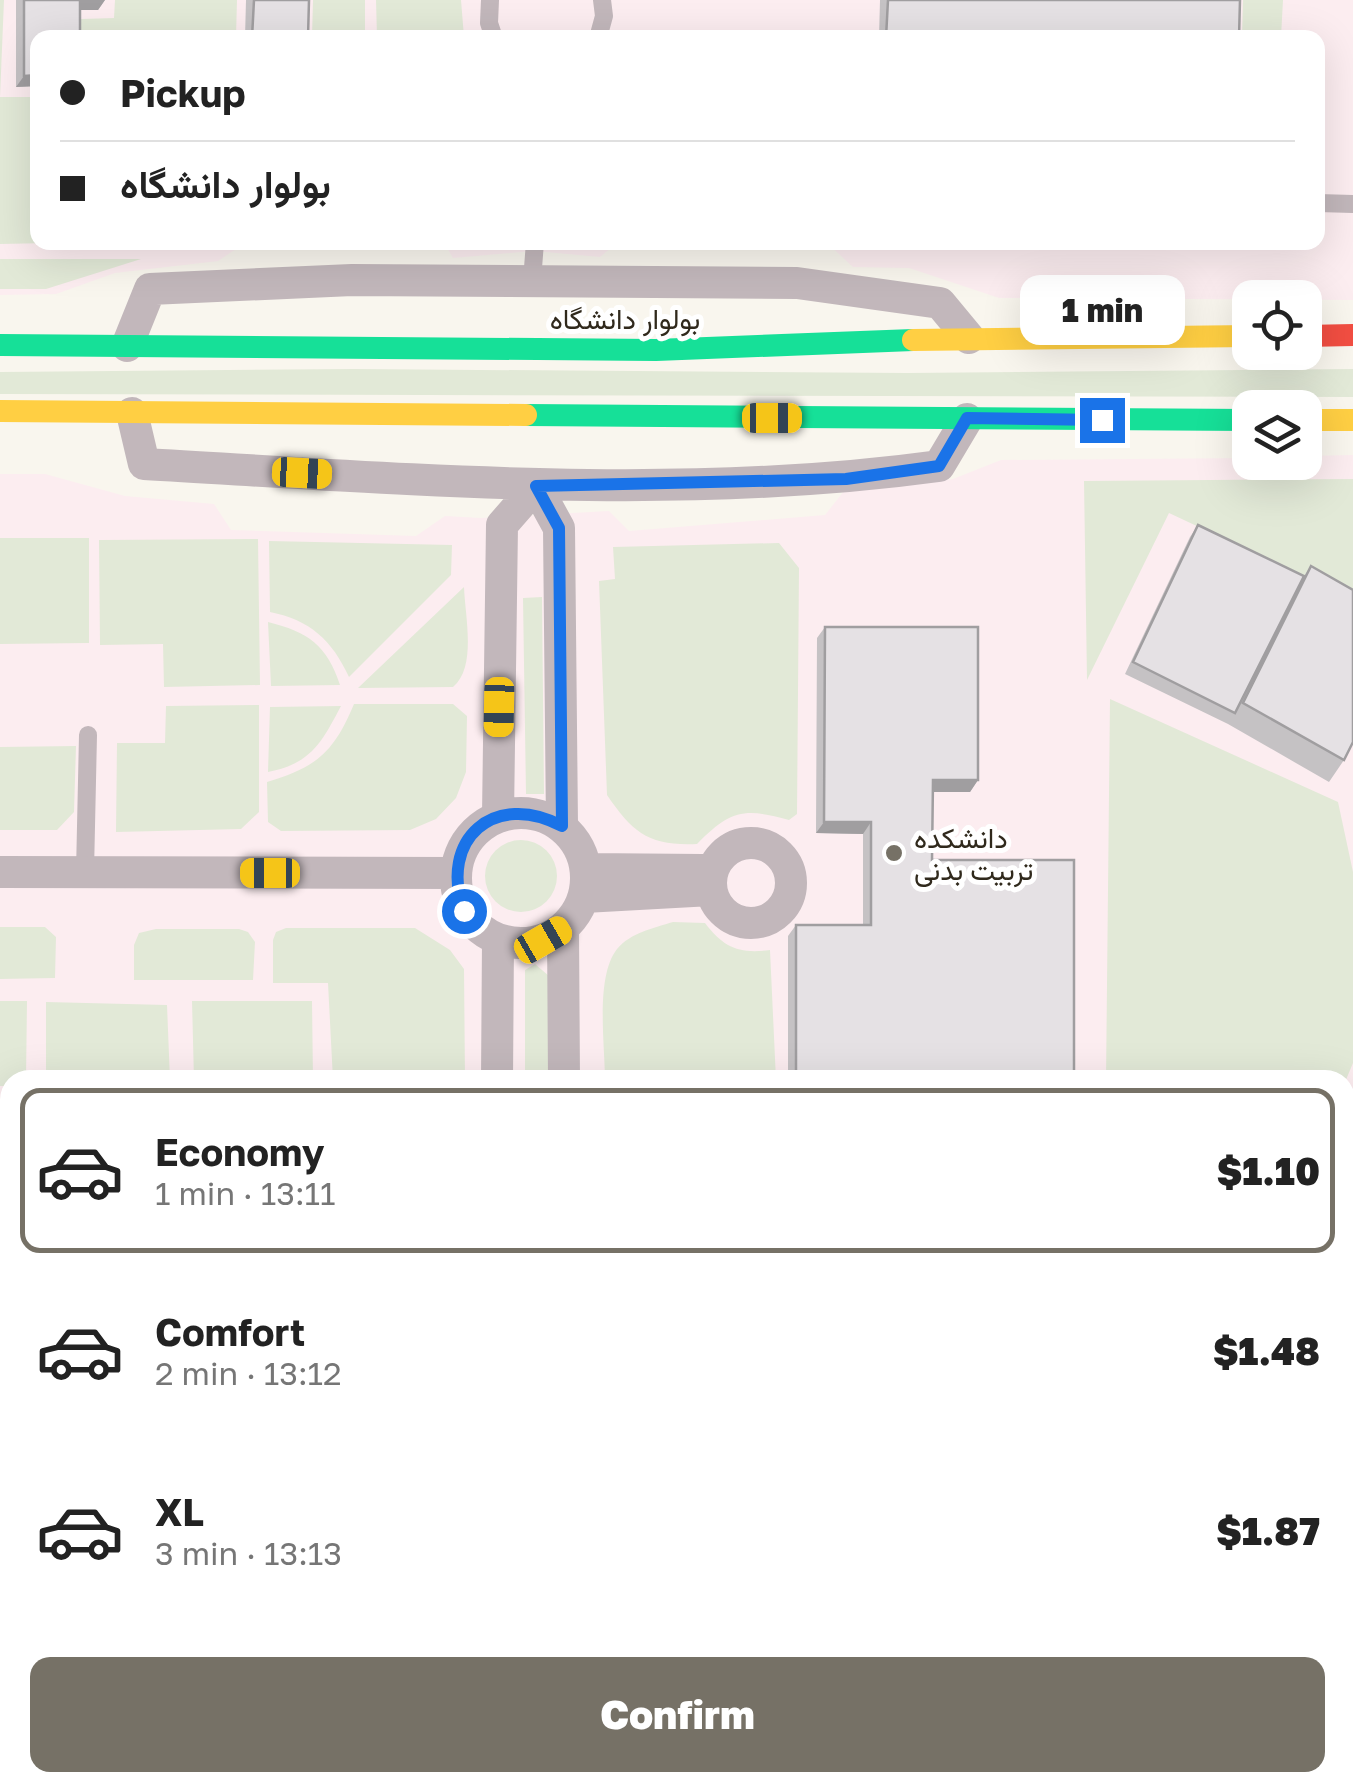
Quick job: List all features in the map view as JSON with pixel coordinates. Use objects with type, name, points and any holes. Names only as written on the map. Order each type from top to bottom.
[{"type":"main road","points":[[1322,336],[1353,335]]},
{"type":"main road","name":"بولوار دانشگاه","points":[[0,346],[656,350],[969,338],[1232,336]]},
{"type":"main road","points":[[0,411],[1232,420]]},
{"type":"main road","points":[[1322,420],[1353,420]]},
{"type":"street","points":[[127,346],[150,289],[352,280],[797,283],[940,302],[969,338]]},
{"type":"street","points":[[132,413],[144,464],[536,486],[846,479],[939,466],[967,418]]},
{"type":"street","points":[[498,816],[502,525],[536,486]]},
{"type":"street","points":[[536,486],[559,528],[562,826]]},
{"type":"street","points":[[520,812],[542,815],[562,826],[576,840],[585,883],[576,915],[563,929],[543,940],[520,944],[498,940],[479,928],[464,911],[456,890],[464,845],[478,828],[498,816],[520,812]]},
{"type":"street","points":[[0,872],[456,874]]},
{"type":"street","points":[[585,883],[712,880]]},
{"type":"street","points":[[563,929],[564,1070]]},
{"type":"street","points":[[497,1070],[498,940]]},
{"type":"lane","points":[[490,0],[492,30]]},
{"type":"lane","points":[[600,30],[602,0]]},
{"type":"lane","points":[[1325,203],[1353,204]]},
{"type":"lane","points":[[532,281],[534,250]]},
{"type":"lane","points":[[85,872],[88,734]]},
{"type":"shaded area","points":[[0,0],[1353,0],[1353,300],[1322,300],[1322,280],[1232,280],[1232,299],[999,298],[909,268],[853,267],[835,250],[1325,250],[1325,30],[30,30],[30,250],[234,250],[218,261],[115,273],[56,294],[0,295]]},
{"type":"shaded area","points":[[448,250],[608,250],[600,257],[534,251],[453,258]]},
{"type":"shaded area","points":[[1353,455],[1353,1070],[0,1070],[0,474],[45,474],[125,496],[214,504],[231,530],[416,536],[445,516],[481,518],[609,511],[629,531],[825,515],[844,491],[953,479],[1001,460],[1232,458],[1232,480],[1322,480],[1322,456]]},
{"type":"green space","points":[[0,0],[4,0],[0,97]]},
{"type":"green space","points":[[115,0],[237,0],[236,30],[81,30],[81,19],[114,18]]},
{"type":"green space","points":[[313,0],[365,0],[365,30],[312,30]]},
{"type":"green space","points":[[376,0],[461,0],[463,30],[377,30]]},
{"type":"green space","points":[[1243,0],[1283,0],[1281,30],[1242,30]]},
{"type":"green space","points":[[0,97],[30,97],[30,243],[0,244]]},
{"type":"green space","points":[[0,259],[141,259],[46,289],[0,289]]},
{"type":"green space","points":[[354,369],[907,373],[1353,369],[1353,397],[1322,397],[1322,390],[1232,390],[1232,397],[0,394],[0,372]]},
{"type":"green space","points":[[1353,479],[1353,599],[1169,513],[1087,680],[1084,481]]},
{"type":"green space","points":[[0,538],[89,538],[89,643],[0,644]]},
{"type":"green space","points":[[258,539],[260,685],[164,687],[163,644],[100,645],[99,540]]},
{"type":"green space","points":[[269,541],[452,545],[451,575],[349,677],[335,652],[318,634],[297,620],[270,612]]},
{"type":"green space","points":[[779,543],[799,568],[797,814],[789,820],[748,813],[728,818],[697,844],[654,839],[634,828],[607,795],[599,581],[615,579],[613,547]]},
{"type":"green space","points":[[464,587],[467,654],[465,667],[453,687],[358,688]]},
{"type":"green space","points":[[542,597],[544,794],[526,794],[523,598]]},
{"type":"green space","points":[[268,622],[294,630],[314,642],[329,660],[340,685],[271,686]]},
{"type":"green space","points":[[1110,699],[1338,802],[1353,872],[1353,1063],[1350,1070],[1106,1070]]},
{"type":"green space","points":[[354,704],[453,704],[467,716],[466,772],[456,798],[436,819],[410,830],[281,831],[268,822],[267,782],[299,770],[322,755],[339,734]]},
{"type":"green space","points":[[259,705],[259,812],[241,829],[116,832],[117,743],[165,743],[166,706]]},
{"type":"green space","points":[[341,706],[314,750],[295,763],[268,772],[270,707]]},
{"type":"green space","points":[[76,746],[74,812],[57,830],[0,830],[0,747]]},
{"type":"green space","points":[[521,840],[546,851],[557,876],[546,901],[521,912],[496,901],[485,876],[496,851]]},
{"type":"green space","points":[[673,922],[705,923],[733,947],[770,950],[776,1070],[605,1070],[604,994],[610,961],[617,949],[643,932]]},
{"type":"green space","points":[[0,927],[45,927],[56,937],[55,978],[0,979]]},
{"type":"green space","points":[[286,928],[415,928],[450,950],[464,969],[465,1070],[332,1070],[328,983],[273,983],[276,932]]},
{"type":"green space","points":[[156,929],[248,932],[255,942],[253,980],[134,980],[134,945],[139,933]]},
{"type":"green space","points":[[535,964],[549,976],[548,1070],[525,1070],[525,970]]},
{"type":"green space","points":[[0,1001],[27,1001],[26,1070],[0,1070]]},
{"type":"green space","points":[[192,1001],[312,1001],[313,1070],[194,1070]]},
{"type":"green space","points":[[46,1002],[167,1005],[170,1070],[46,1070]]},
{"type":"building","points":[[24,0],[80,0],[80,30],[30,30],[30,76],[24,76]]},
{"type":"building","points":[[254,0],[309,0],[308,30],[252,30]]},
{"type":"building","points":[[888,0],[1240,0],[1239,30],[886,30]]},
{"type":"building","points":[[1198,525],[1304,576],[1235,713],[1133,662]]},
{"type":"building","points":[[1311,566],[1353,590],[1353,742],[1344,760],[1243,703]]},
{"type":"building","name":"دانشکده تربیت بدنی","points":[[825,627],[978,627],[978,780],[933,780],[932,860],[1074,860],[1074,1070],[796,1070],[796,925],[871,925],[871,822],[824,822]]},
{"type":"traffic: fast","points":[[0,345],[656,350],[913,340]]},
{"type":"traffic: fast","points":[[526,415],[1232,420]]},
{"type":"traffic: slow","points":[[913,340],[1232,336]]},
{"type":"traffic: slow","points":[[0,411],[526,415]]},
{"type":"traffic: slow","points":[[1322,420],[1353,420]]},
{"type":"traffic: jam","points":[[1322,336],[1353,335]]},
{"type":"place","name":"دانشکده تربیت بدنی","points":[[894,853]]},
{"type":"route","points":[[464,911],[456,890],[456,867],[464,845],[478,828],[498,816],[520,812],[542,815],[562,826],[559,528],[536,486],[846,479],[939,466],[967,418],[1102,420]]}]
